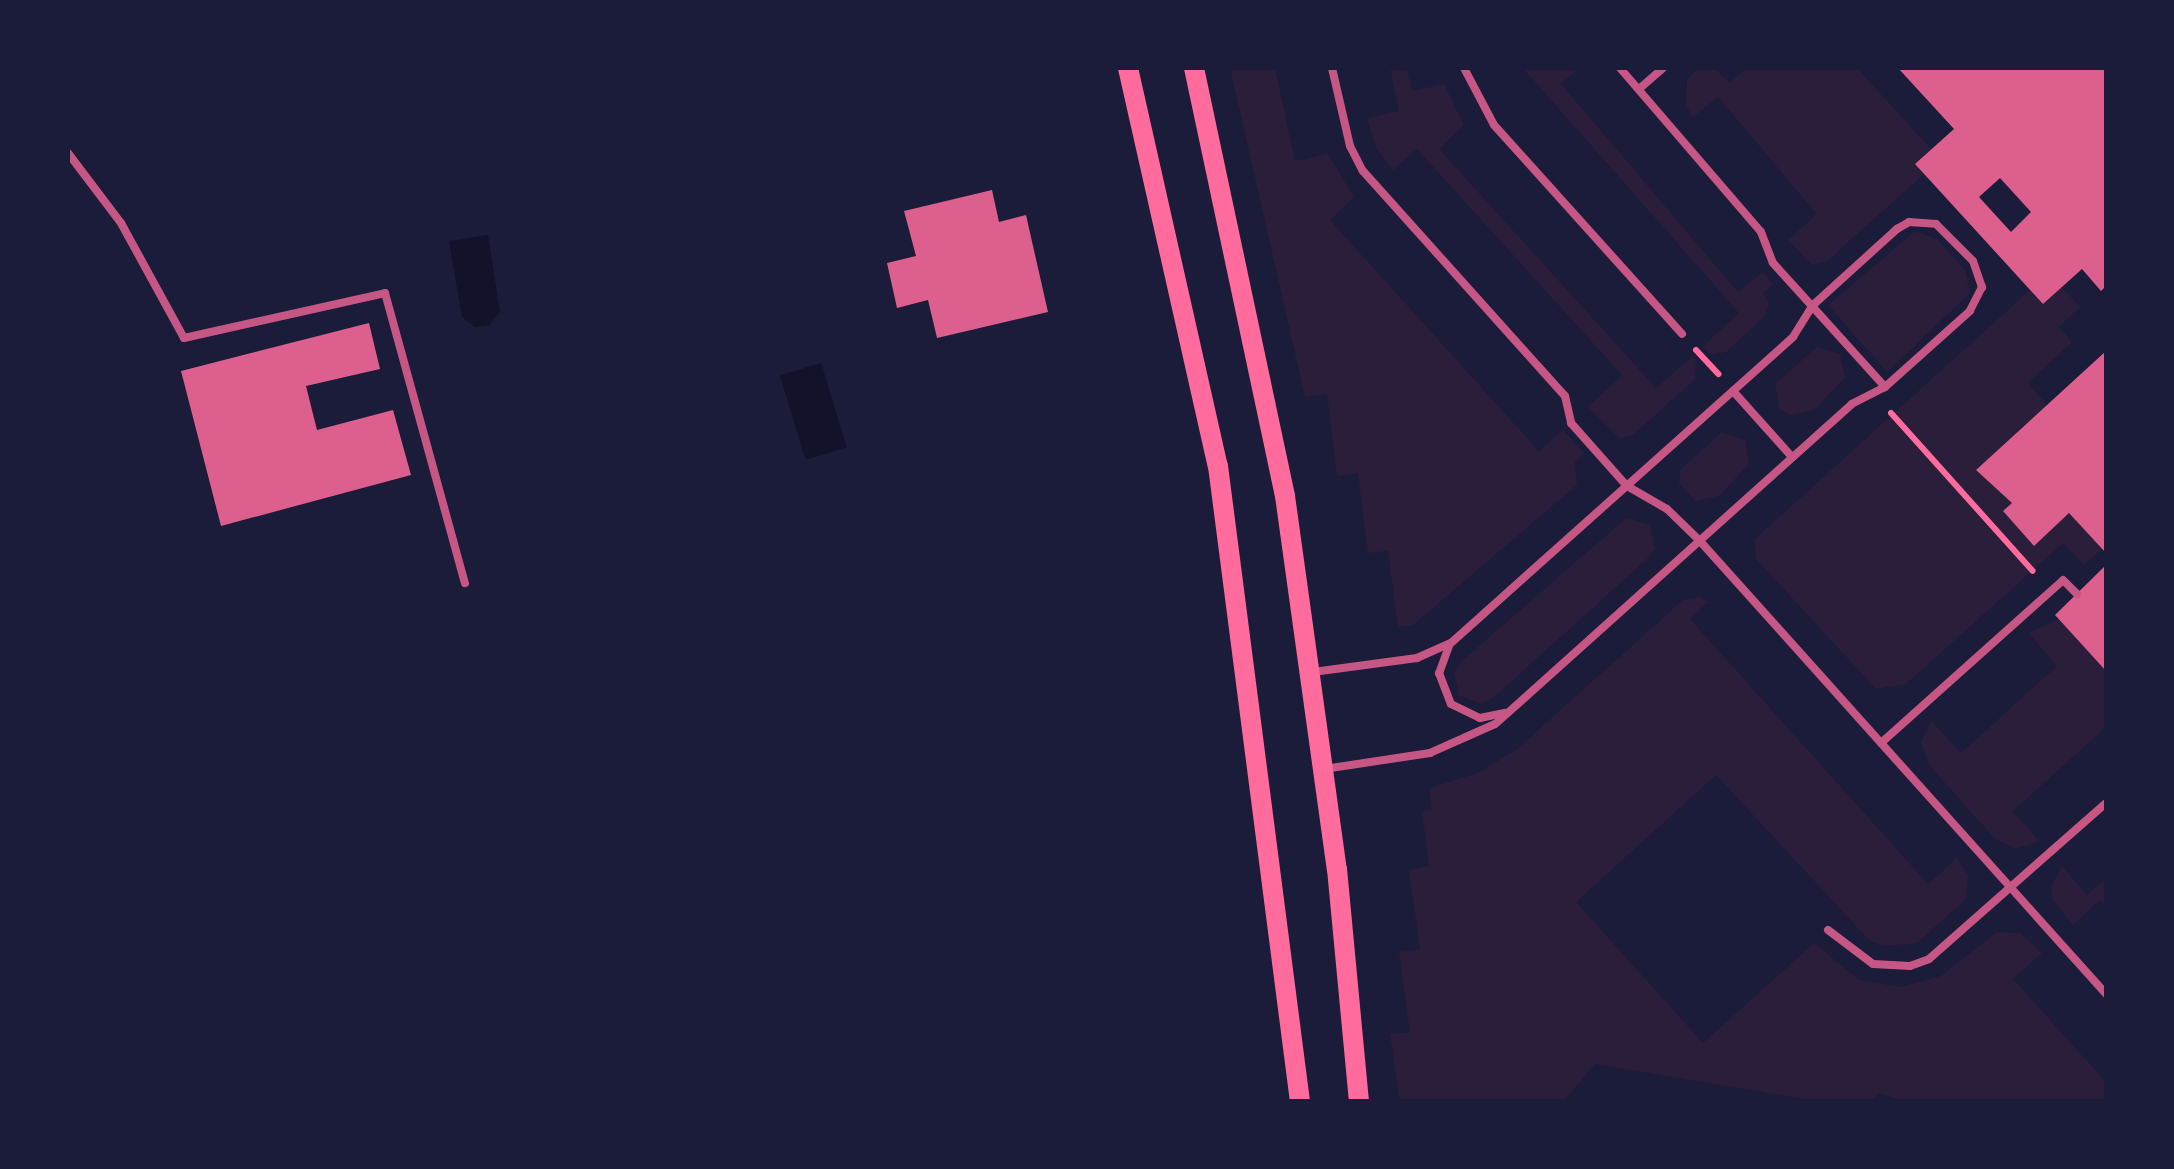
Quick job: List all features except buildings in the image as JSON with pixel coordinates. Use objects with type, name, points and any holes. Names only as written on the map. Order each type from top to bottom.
[{"type":"main road","points":[[1128,68],[1218,466],[1300,1102]]},
{"type":"main road","points":[[1194,68],[1285,496],[1324,768],[1359,1102]]},
{"type":"lane","points":[[1332,68],[1350,146],[1363,171],[1565,396],[1570,423],[1627,486],[1699,540],[2106,994]]},
{"type":"lane","points":[[1464,68],[1494,125],[1682,334]]},
{"type":"lane","points":[[1620,68],[1760,232],[1773,263],[1886,387]]},
{"type":"lane","points":[[1639,90],[1663,68]]},
{"type":"lane","points":[[68,153],[121,223],[184,338],[385,293],[464,583]]},
{"type":"lane","points":[[1309,673],[1417,658],[1452,642],[1792,337],[1812,306],[1909,222],[1936,224],[1980,273],[1978,300],[1886,387],[1852,404],[1511,709],[1447,749],[1324,768]]},
{"type":"lane","points":[[1733,391],[1792,457]]},
{"type":"lane","points":[[1881,743],[2063,580],[2077,594]]},
{"type":"lane","points":[[1452,642],[1439,673],[1451,704],[1480,718],[1511,709]]},
{"type":"lane","points":[[1828,930],[1873,964],[1910,966],[1944,949],[2106,803]]},
{"type":"path","points":[[1682,334],[1733,391]]},
{"type":"path","points":[[1886,387],[1892,414],[2050,591]]},
{"type":"shaded area","points":[[1230,68],[1275,68],[1295,161],[1328,154],[1354,197],[1330,220],[1539,451],[1563,430],[1584,453],[1575,462],[1577,485],[1413,625],[1398,627],[1388,551],[1368,553],[1358,473],[1337,476],[1327,394],[1305,397]]},
{"type":"shaded area","points":[[1390,68],[1407,68],[1412,91],[1444,84],[1464,125],[1439,149],[1656,388],[1693,356],[1696,360],[1695,379],[1632,436],[1619,438],[1588,407],[1622,375],[1417,149],[1393,170],[1376,148],[1367,118],[1399,111]]},
{"type":"shaded area","points":[[1523,68],[1579,68],[1561,84],[1738,292],[1763,272],[1773,284],[1763,293],[1769,303],[1765,316],[1726,352],[1712,355],[1702,347],[1739,313]]},
{"type":"shaded area","points":[[1698,68],[1715,68],[1729,83],[1747,68],[1857,68],[1931,149],[1916,164],[1924,174],[1826,262],[1812,265],[1788,240],[1817,214],[1718,97],[1693,117],[1686,106],[1687,80]]},
{"type":"shaded area","points":[[1915,231],[1937,239],[1965,270],[1970,293],[1887,372],[1828,305]]},
{"type":"shaded area","points":[[488,235],[500,312],[489,325],[475,327],[462,317],[449,241]]},
{"type":"shaded area","points":[[2062,287],[2080,307],[2059,327],[2072,342],[2028,383],[2047,405],[1976,470],[2012,503],[2003,511],[2034,545],[2069,513],[2103,548],[2084,565],[2063,543],[1906,684],[1876,689],[1756,559],[1755,539],[2030,290],[2043,304]]},
{"type":"shaded area","points":[[1817,347],[1840,354],[1845,378],[1814,410],[1791,415],[1779,408],[1775,384]]},
{"type":"shaded area","points":[[821,363],[847,447],[806,460],[780,376]]},
{"type":"shaded area","points":[[1722,432],[1745,440],[1749,464],[1719,496],[1695,501],[1679,483],[1680,470]]},
{"type":"shaded area","points":[[1626,518],[1650,525],[1655,549],[1647,559],[1493,698],[1482,704],[1459,696],[1454,672],[1461,662]]},
{"type":"shaded area","points":[[1700,597],[1708,602],[1690,619],[1928,884],[1957,858],[1968,875],[1967,898],[1917,943],[1884,946],[1869,940],[1716,775],[1576,902],[1703,1043],[1814,943],[1859,980],[1901,987],[1941,976],[1997,932],[2020,933],[2042,953],[2013,979],[2106,1082],[2106,1101],[1908,1102],[1879,1093],[1872,1101],[1816,1101],[1595,1064],[1564,1101],[1400,1101],[1390,1034],[1410,1032],[1399,952],[1420,949],[1409,870],[1429,866],[1422,811],[1432,810],[1429,788],[1478,773],[1517,749],[1683,600]]},
{"type":"shaded area","points":[[2058,619],[2106,671],[2106,727],[2013,811],[2039,841],[2016,849],[1995,839],[1929,765],[1921,742],[1931,721],[1961,753],[2057,666],[2029,633]]},
{"type":"shaded area","points":[[2062,866],[2087,895],[2106,878],[2106,906],[2100,900],[2073,925],[2053,900],[2051,887]]}]
